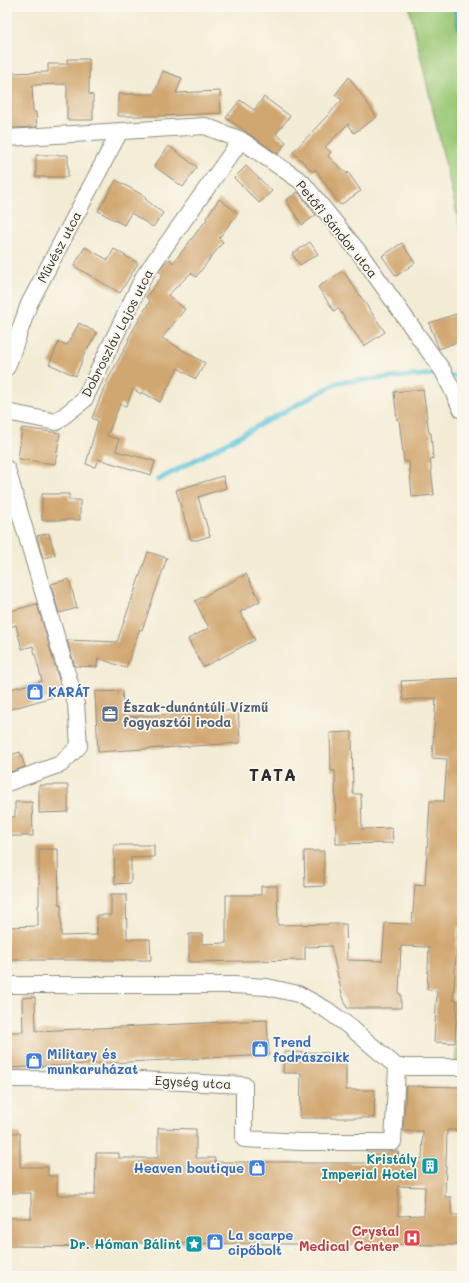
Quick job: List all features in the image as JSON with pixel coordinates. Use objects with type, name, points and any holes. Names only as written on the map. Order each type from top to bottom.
[{"type":"street","name":"Petőfi Sándor utca","points":[[7,138],[205,126],[241,140],[302,182],[361,255],[443,371],[462,410]]},
{"type":"street","name":"Művész utca","points":[[7,366],[29,304],[120,131]]},
{"type":"street","name":"Dobroszláv Lajos utca","points":[[7,412],[56,422],[84,400],[144,276],[241,140]]},
{"type":"street","points":[[7,469],[76,704],[79,746],[61,764],[7,783]]},
{"type":"street","points":[[7,985],[227,985],[267,987],[298,994],[327,1010],[350,1027],[397,1067],[462,1067]]},
{"type":"street","name":"Egység utca","points":[[7,1079],[140,1080],[244,1085],[244,1139],[301,1142],[393,1142],[397,1067]]},
{"type":"green space","points":[[409,7],[453,7],[462,44],[462,236]]},
{"type":"green space","points":[[462,991],[462,1062],[455,1062]]},
{"type":"water","points":[[453,7],[462,7],[462,44]]},
{"type":"building","points":[[67,59],[89,59],[89,94],[93,95],[93,120],[67,120],[67,84],[32,85],[33,112],[36,112],[37,127],[10,128],[8,73],[48,72],[48,64],[67,64]]},
{"type":"building","points":[[163,71],[182,78],[176,93],[220,91],[221,113],[161,116],[118,116],[118,94],[154,94]]},
{"type":"building","points":[[349,77],[377,117],[354,133],[348,124],[325,147],[331,152],[328,156],[347,174],[348,172],[361,191],[340,205],[315,169],[313,172],[293,152],[342,100],[335,95]]},
{"type":"building","points":[[264,97],[290,116],[276,134],[286,142],[278,154],[226,118],[240,100],[254,110]]},
{"type":"building","points":[[169,146],[197,167],[183,187],[154,166]]},
{"type":"building","points":[[36,155],[68,155],[68,177],[36,177]]},
{"type":"building","points":[[246,166],[272,191],[259,203],[234,178]]},
{"type":"building","points":[[116,180],[146,197],[145,199],[163,213],[153,227],[131,213],[124,225],[98,211]]},
{"type":"building","points":[[298,192],[316,215],[302,225],[286,200]]},
{"type":"building","points":[[219,199],[238,213],[219,238],[223,242],[196,277],[191,273],[168,295],[185,309],[162,338],[205,363],[196,379],[178,368],[160,402],[142,392],[141,394],[133,389],[126,406],[120,404],[107,436],[119,439],[116,451],[155,461],[151,475],[98,459],[95,467],[86,464],[98,421],[92,418],[106,383],[129,340],[128,339],[150,301],[146,297],[163,275],[159,271],[170,259],[173,263],[207,219],[206,218]]},
{"type":"building","points":[[310,242],[318,254],[300,265],[292,254]]},
{"type":"building","points":[[402,243],[415,263],[396,276],[382,256]]},
{"type":"building","points":[[85,247],[108,260],[114,249],[138,263],[120,293],[74,266]]},
{"type":"building","points":[[343,271],[385,332],[364,346],[338,308],[334,311],[318,287]]},
{"type":"building","points":[[462,312],[462,340],[439,349],[429,323]]},
{"type":"building","points":[[79,323],[97,333],[84,355],[76,376],[49,364],[59,342],[67,345]]},
{"type":"building","points":[[423,389],[429,433],[431,433],[433,459],[430,459],[434,495],[412,497],[409,461],[404,462],[394,392]]},
{"type":"building","points":[[22,428],[60,433],[55,464],[18,459]]},
{"type":"building","points":[[223,476],[226,488],[198,497],[210,536],[197,540],[191,540],[176,490]]},
{"type":"building","points":[[42,494],[69,494],[69,500],[80,500],[80,520],[42,520]]},
{"type":"building","points":[[49,533],[55,555],[43,558],[37,536]]},
{"type":"building","points":[[148,552],[167,558],[142,630],[140,629],[126,668],[98,658],[97,667],[75,666],[67,640],[117,642]]},
{"type":"building","points":[[246,574],[260,601],[240,612],[255,640],[203,667],[188,639],[209,628],[195,601]]},
{"type":"building","points":[[69,579],[77,608],[59,613],[51,584]]},
{"type":"building","points":[[37,604],[63,694],[7,710],[7,690],[42,681],[33,646],[22,649],[16,625],[7,628],[7,612]]},
{"type":"building","points":[[462,678],[462,927],[458,927],[453,1000],[457,1000],[455,1043],[434,1042],[437,991],[427,990],[429,947],[401,946],[399,994],[401,994],[401,1008],[347,1008],[342,994],[331,946],[305,947],[305,960],[189,962],[189,934],[202,934],[202,944],[226,943],[226,895],[261,895],[261,886],[277,886],[278,925],[346,924],[347,960],[382,961],[385,923],[412,924],[415,885],[425,886],[430,801],[444,801],[447,759],[432,758],[436,698],[403,700],[401,681]]},
{"type":"building","points":[[122,691],[124,717],[238,710],[240,743],[98,752],[95,692]]},
{"type":"building","points":[[352,732],[353,794],[361,794],[362,829],[392,828],[393,843],[336,844],[335,771],[331,771],[330,733]]},
{"type":"building","points":[[20,752],[25,767],[7,773],[7,756]]},
{"type":"building","points":[[39,785],[68,785],[68,812],[39,813]]},
{"type":"building","points":[[15,802],[32,802],[33,836],[7,836],[7,817],[15,817]]},
{"type":"building","points":[[114,845],[154,845],[154,857],[131,858],[131,883],[115,884]]},
{"type":"building","points":[[39,849],[58,849],[61,936],[97,935],[97,915],[111,915],[111,894],[126,894],[127,939],[150,939],[151,960],[7,960],[7,927],[38,926]]},
{"type":"building","points":[[304,851],[324,851],[324,886],[305,887]]},
{"type":"building","points":[[35,997],[36,1031],[267,1020],[269,1055],[7,1068],[7,1032],[23,1032],[22,998]]},
{"type":"building","points":[[284,1052],[346,1053],[346,1090],[375,1090],[374,1118],[300,1118],[301,1073],[283,1073]]},
{"type":"building","points":[[406,1086],[462,1087],[462,1130],[447,1130],[445,1197],[451,1197],[451,1215],[462,1215],[462,1245],[119,1243],[119,1247],[7,1246],[7,1218],[31,1218],[31,1193],[7,1193],[7,1133],[20,1133],[20,1167],[48,1167],[48,1176],[57,1176],[57,1195],[95,1195],[96,1153],[119,1153],[119,1158],[158,1158],[158,1128],[196,1129],[196,1158],[215,1158],[215,1162],[367,1163],[367,1152],[393,1152],[398,1150],[398,1158],[422,1159],[423,1131],[403,1131]],"holes":[[[398,1186],[425,1187],[424,1215],[398,1216]]]},
{"type":"waterway","points":[[158,480],[339,382],[435,374]]},
{"type":"waterway","points":[[452,376],[462,377]]},
{"type":"place","name":"KARÁT","points":[[35,692]]},
{"type":"place","name":"Észak-dunántúli Vízmű fogyasztói iroda","points":[[110,714]]},
{"type":"place","name":"Trend fodrászcikk","points":[[260,1049]]},
{"type":"place","name":"Military és munkaruházat","points":[[34,1061]]},
{"type":"place","name":"Kristály Imperial Hotel","points":[[430,1166]]},
{"type":"place","name":"Heaven boutique","points":[[257,1168]]},
{"type":"place","name":"Crystal Medical Center","points":[[412,1238]]},
{"type":"place","name":"La scarpe cipőbolt","points":[[215,1242]]},
{"type":"place","name":"Dr. Hóman Bálint","points":[[194,1244]]},
{"type":"district","name":"TATA","points":[[273,775]]}]
